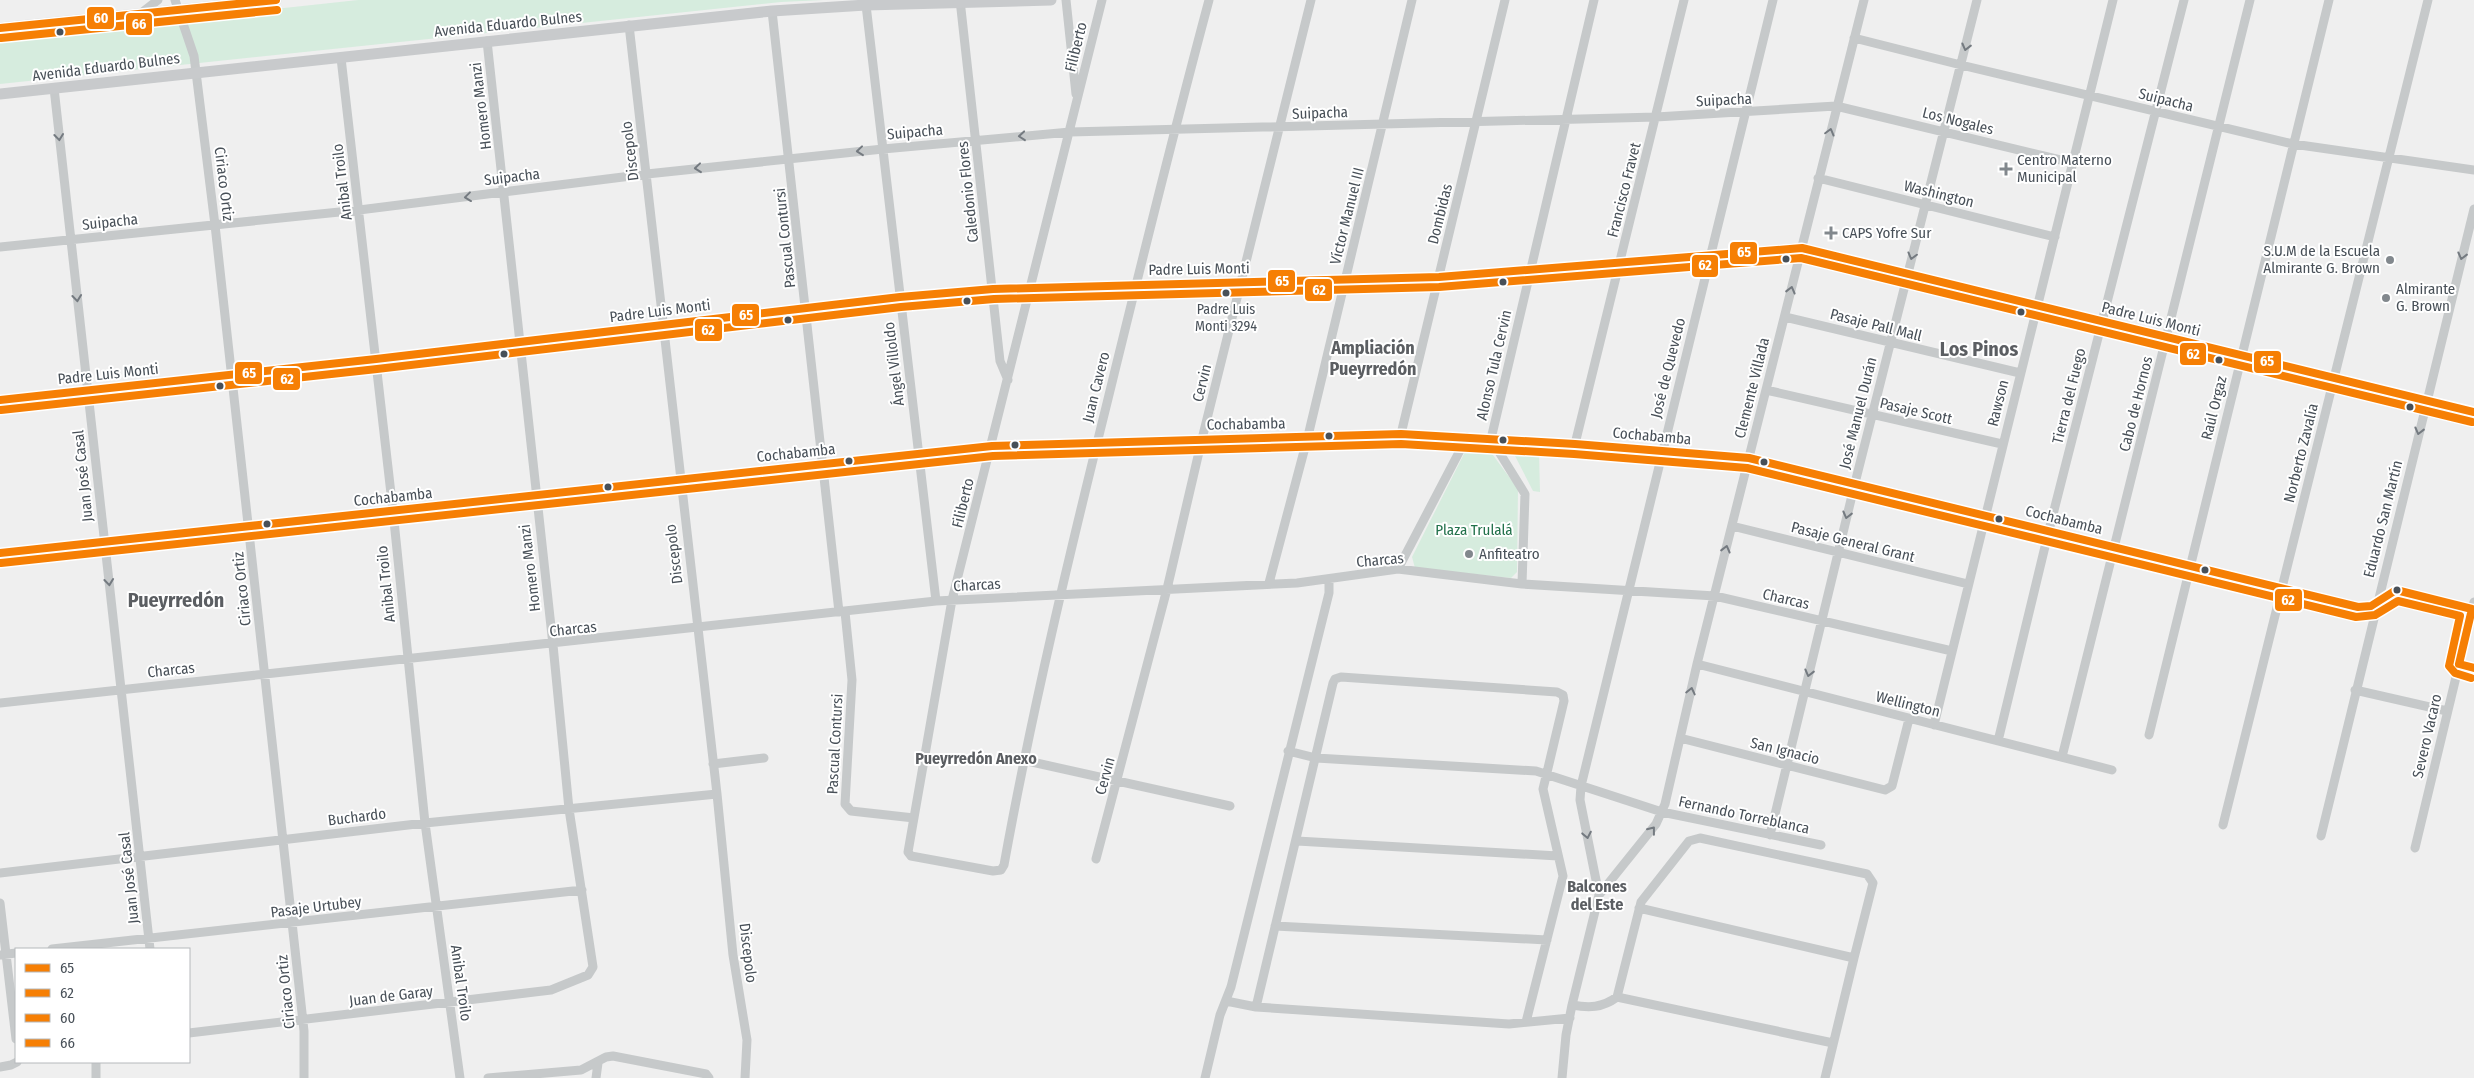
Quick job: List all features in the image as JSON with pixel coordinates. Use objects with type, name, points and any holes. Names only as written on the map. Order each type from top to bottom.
[{"type":"main road","points":[[0,28],[276,0]]},
{"type":"main road","name":"Avenida Eduardo Bulnes","points":[[0,94],[772,10],[960,1],[1051,0]]},
{"type":"street","points":[[139,15],[158,0]]},
{"type":"street","name":"Ciriaco Ortiz","points":[[175,0],[194,56],[215,225],[303,1020],[304,1078]]},
{"type":"street","name":"Filiberto","points":[[1066,0],[1077,101]]},
{"type":"street","name":"Filiberto","points":[[911,856],[908,852],[952,600],[1032,287],[1102,0]]},
{"type":"street","name":"Juan Cavero","points":[[911,856],[993,871],[1001,870],[1004,865],[1023,760],[1060,594],[1208,0]]},
{"type":"street","name":"Cervin","points":[[1096,859],[1167,589],[1202,439],[1311,0]]},
{"type":"street","name":"Víctor Manuel III","points":[[1269,583],[1308,436],[1412,0]]},
{"type":"street","name":"Dombidas","points":[[1401,434],[1505,0]]},
{"type":"street","name":"Alonso Tula Cervin","points":[[1522,584],[1525,494],[1491,439],[1529,270],[1594,0]]},
{"type":"street","name":"Francisco Fravet","points":[[1575,444],[1684,0]]},
{"type":"street","name":"José de Quevedo","points":[[1599,895],[1580,800],[1580,786],[1773,0]]},
{"type":"street","name":"Clemente Villada","points":[[1599,895],[1656,824],[1662,812],[1697,664],[1864,0]]},
{"type":"street","name":"José Manuel Durán","points":[[1770,835],[1855,483],[1977,0]]},
{"type":"street","name":"Rawson","points":[[1934,725],[2002,444],[2114,0]]},
{"type":"street","name":"Tierra del Fuego","points":[[1998,741],[2049,530],[2184,0]]},
{"type":"street","name":"Cabo de Hornos","points":[[2062,756],[2250,0]]},
{"type":"street","name":"Raúl Orgaz","points":[[2148,735],[2329,0]]},
{"type":"street","name":"Norberto Zavalía","points":[[2224,825],[2428,0]]},
{"type":"street","name":"Caledonio Flores","points":[[960,1],[1000,361],[1008,380]]},
{"type":"street","name":"Ángel Villoldo","points":[[866,5],[936,601]]},
{"type":"street","name":"Pascual Contursi","points":[[772,10],[824,463],[852,680],[845,804],[851,811],[914,818]]},
{"type":"street","name":"Discepolo","points":[[629,25],[647,174],[679,480],[717,794],[733,954],[747,1040],[748,1052],[745,1078]]},
{"type":"street","name":"Suipacha","points":[[1854,38],[1961,66],[2293,144],[2474,170]]},
{"type":"street","name":"Homero Manzi","points":[[487,41],[505,192],[569,809],[593,967],[592,971]]},
{"type":"street","name":"Anibal Troilo","points":[[341,58],[360,210],[425,823],[460,1078]]},
{"type":"street","name":"Juan José Casal","points":[[54,88],[150,948]]},
{"type":"street","name":"Suipacha","points":[[0,247],[360,210],[647,174],[883,149],[1070,132],[1656,117],[1836,106]]},
{"type":"street","name":"Los Nogales","points":[[1836,106],[2072,163]]},
{"type":"street","name":"Washington","points":[[1818,178],[2055,237]]},
{"type":"street","name":"Eduardo San Martín","points":[[2321,836],[2355,690],[2474,209]]},
{"type":"street","name":"Padre Luis Monti","points":[[0,400],[376,360],[662,324],[900,297],[1032,287],[1439,277],[1802,248],[2474,412]]},
{"type":"street","name":"Pasaje Pall Mall","points":[[1785,316],[2020,373]]},
{"type":"street","name":"Pasaje Scott","points":[[1766,390],[2002,444]]},
{"type":"street","name":"Cochabamba","points":[[0,553],[992,446],[1401,434],[1575,444],[1749,458],[2358,607],[2377,603],[2396,590],[2473,605]]},
{"type":"street","name":"Alonso Tula Cervin","points":[[1398,569],[1466,437]]},
{"type":"street","name":"Pasaje General Grant","points":[[1732,526],[1968,584]]},
{"type":"street","name":"Charcas","points":[[0,703],[265,673],[553,645],[936,601],[1269,583],[1297,584],[1398,569],[1522,584],[1715,596],[1952,652]]},
{"type":"street","points":[[1205,1078],[1329,593],[1329,580]]},
{"type":"street","name":"Severo Vacaro","points":[[2415,848],[2473,605]]},
{"type":"street","name":"Wellington","points":[[1697,664],[2112,770]]},
{"type":"street","points":[[2459,664],[2474,668]]},
{"type":"street","points":[[1256,1007],[1335,679],[1340,677],[1557,692],[1562,695],[1564,701],[1543,795],[1562,876],[1526,1022]]},
{"type":"street","points":[[2355,690],[2447,711]]},
{"type":"street","name":"San Ignacio","points":[[1680,738],[1885,790],[1892,786],[1909,719]]},
{"type":"street","name":"Fernando Torreblanca","points":[[1288,751],[1316,758],[1536,771],[1547,773],[1580,786],[1662,812],[1821,845]]},
{"type":"street","points":[[713,764],[764,758]]},
{"type":"street","points":[[1023,760],[1230,806]]},
{"type":"street","name":"Buchardo","points":[[0,873],[425,823],[717,794]]},
{"type":"street","points":[[1572,1005],[1596,1007],[1608,1003],[1617,997],[1639,908],[1646,894],[1693,838],[1867,874],[1872,882],[1825,1078]]},
{"type":"street","points":[[1297,841],[1558,856]]},
{"type":"street","name":"Pasaje Urtubey","points":[[63,948],[149,940],[582,890]]},
{"type":"street","points":[[1562,1078],[1572,1005],[1599,895]]},
{"type":"street","points":[[0,903],[3,954],[15,1032]]},
{"type":"street","points":[[1639,908],[1854,958]]},
{"type":"street","points":[[1275,926],[1547,940]]},
{"type":"street","name":"Juan de Garay","points":[[190,1033],[551,990],[592,971]]},
{"type":"street","points":[[1617,997],[1833,1043]]},
{"type":"street","points":[[1226,1000],[1256,1007],[1509,1024],[1570,1018]]},
{"type":"street","points":[[488,1078],[570,1072],[598,1063],[606,1057],[613,1056],[706,1074],[709,1078]]},
{"type":"street","points":[[0,1067],[11,1066],[16,1063]]},
{"type":"street","points":[[96,1063],[96,1078]]},
{"type":"street","points":[[596,1078],[598,1063]]},
{"type":"green space","points":[[358,0],[824,0],[781,2],[0,84],[0,39]]},
{"type":"green space","name":"Plaza Trulalá","points":[[1468,446],[1487,447],[1518,489],[1517,572],[1511,578],[1415,568],[1412,557]]},
{"type":"green space","points":[[1513,452],[1539,453],[1540,492],[1533,491]]},
{"type":"transit line","name":"60","points":[[0,28],[276,0]]},
{"type":"transit line","name":"66","points":[[1,38],[277,10]]},
{"type":"transit line","name":"65","points":[[0,400],[376,359],[900,297],[993,289],[1439,277],[1802,248],[2474,412]]},
{"type":"transit line","name":"62","points":[[1,410],[377,369],[901,307],[994,299],[1439,287],[1801,258],[2472,422]]},
{"type":"transit line","name":"65","points":[[0,553],[992,446],[1401,434],[1575,444],[1749,458],[2358,607],[2371,606],[2396,590],[2472,609],[2459,664],[2474,668]]},
{"type":"transit line","name":"62","points":[[1,563],[993,456],[1401,444],[1574,454],[1747,468],[2356,617],[2375,615],[2398,601],[2460,616],[2449,666],[2455,673],[2471,678]]},
{"type":"place","name":"Centro Materno Municipal","points":[[2006,169]]},
{"type":"place","name":"CAPS Yofre Sur","points":[[1831,233]]},
{"type":"place","name":"S.U.M de la Escuela Almirante G. Brown","points":[[2390,260]]},
{"type":"place","name":"Padre Luis Monti 3294","points":[[1226,293]]},
{"type":"place","name":"Almirante G. Brown","points":[[2386,298]]},
{"type":"place","name":"Anfiteatro","points":[[1469,554]]},
{"type":"district","name":"Los Pinos","points":[[1979,349]]},
{"type":"district","name":"Ampliación Pueyrredón","points":[[1373,358]]},
{"type":"district","name":"Pueyrredón","points":[[176,600]]},
{"type":"district","name":"Pueyrredón Anexo","points":[[976,758]]},
{"type":"district","name":"Balcones del Este","points":[[1597,895]]}]
